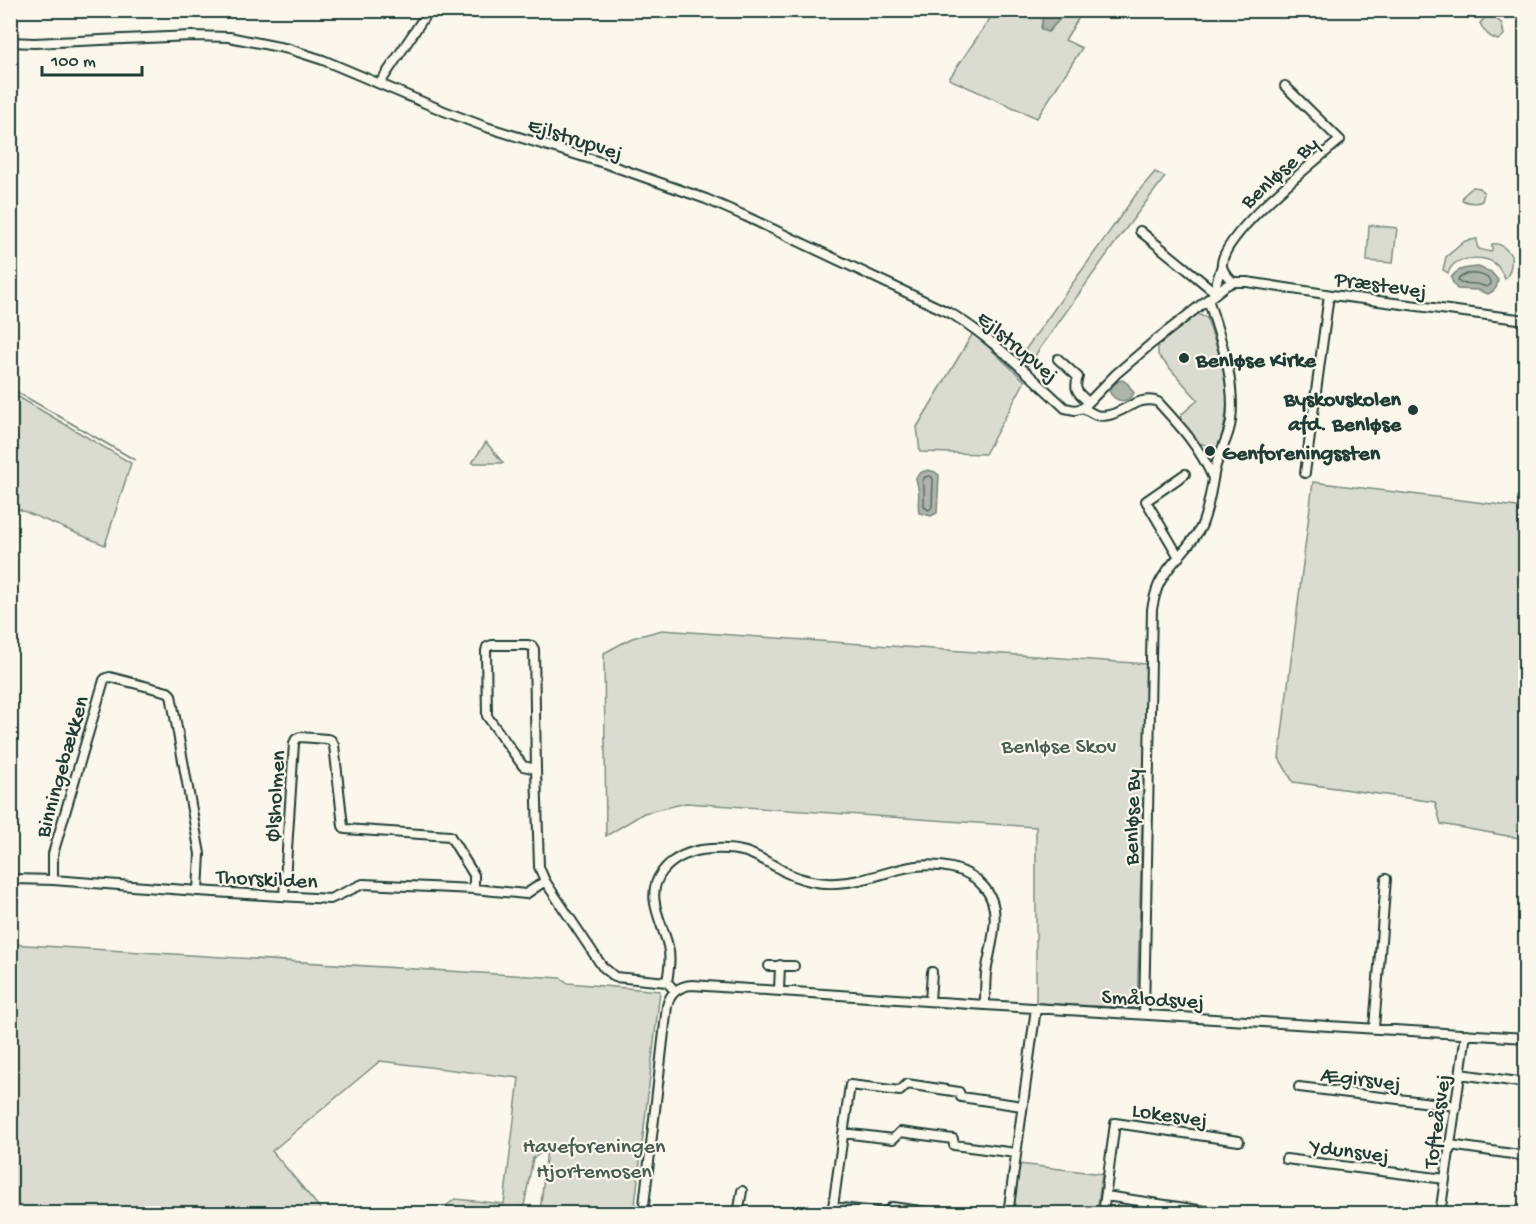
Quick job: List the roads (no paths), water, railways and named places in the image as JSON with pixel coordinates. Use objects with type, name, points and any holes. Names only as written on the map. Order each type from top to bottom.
[{"type":"street","points":[[380,83],[429,10]]},
{"type":"street","name":"Ejlstrupvej","points":[[10,42],[191,36],[229,37],[290,49],[323,60],[486,127],[706,199],[745,216],[952,314],[987,339],[1065,408],[1075,410],[1085,405]]},
{"type":"street","name":"Benløse By","points":[[1216,292],[1225,253],[1248,221],[1340,140],[1285,86]]},
{"type":"street","points":[[1140,231],[1216,292]]},
{"type":"street","points":[[1085,405],[1131,361],[1216,292],[1233,282],[1224,273],[1222,265]]},
{"type":"street","name":"Præstevej","points":[[1233,282],[1247,282],[1329,295],[1526,320]]},
{"type":"street","points":[[1305,473],[1329,295]]},
{"type":"street","name":"Benløse By","points":[[1144,1014],[1152,609],[1160,583],[1194,539],[1201,526],[1207,510],[1217,460],[1228,436],[1231,421],[1230,375],[1208,299]]},
{"type":"street","points":[[1059,359],[1078,377],[1077,390],[1085,405],[1095,415],[1106,416],[1150,399],[1158,402],[1194,442],[1213,478]]},
{"type":"street","points":[[1206,461],[1217,460]]},
{"type":"street","points":[[1179,557],[1146,501],[1185,474]]},
{"type":"street","points":[[536,769],[523,766],[487,716],[486,651],[487,647],[492,645],[527,645],[534,650],[539,867],[545,881],[602,966],[615,977],[667,982],[675,991],[668,1000],[667,1006],[643,1214]]},
{"type":"street","name":"Binningebækken","points":[[53,880],[53,854],[104,680],[110,677],[168,692],[171,695],[200,854],[198,891]]},
{"type":"street","name":"Ølsholmen","points":[[284,896],[294,743],[300,737],[327,739],[331,740],[334,745],[345,829],[450,836],[474,875],[474,889]]},
{"type":"street","points":[[667,982],[670,961],[668,946],[654,897],[660,874],[678,857],[691,852],[729,849],[747,852],[789,874],[819,882],[835,883],[857,880],[906,867],[926,865],[958,869],[973,876],[990,895],[994,908],[985,1005]]},
{"type":"street","name":"Thorskilden","points":[[15,879],[330,899],[363,884],[474,889],[526,894],[545,881]]},
{"type":"street","points":[[1374,1028],[1386,879]]},
{"type":"street","points":[[779,991],[780,965]]},
{"type":"street","points":[[770,966],[794,966]]},
{"type":"street","points":[[930,1001],[932,972]]},
{"type":"street","name":"Smålodsvej","points":[[675,991],[680,987],[692,985],[1526,1038]]},
{"type":"street","points":[[1008,1214],[1036,1008]]},
{"type":"street","name":"Tofteåsvej","points":[[1440,1214],[1466,1034]]},
{"type":"street","points":[[1460,1074],[1526,1083]]},
{"type":"street","points":[[942,1214],[892,1207],[885,1213],[833,1210],[849,1085],[900,1091],[907,1084],[960,1092],[961,1097],[1022,1106]]},
{"type":"street","name":"Ægirsvej","points":[[1299,1087],[1456,1106]]},
{"type":"street","name":"Lokesvej","points":[[1103,1214],[1115,1123],[1239,1141]]},
{"type":"street","points":[[843,1133],[893,1139],[900,1132],[953,1139],[954,1145],[1016,1153]]},
{"type":"street","points":[[1450,1145],[1526,1155]]},
{"type":"street","name":"Ydunsvej","points":[[1286,1159],[1445,1179]]},
{"type":"street","points":[[738,1214],[741,1191]]},
{"type":"street","points":[[1106,1196],[1225,1214]]},
{"type":"water","points":[[1044,10],[1067,11],[1048,32],[1041,29]]},
{"type":"water","points":[[1478,267],[1491,272],[1498,280],[1494,290],[1488,294],[1477,290],[1457,289],[1451,278],[1453,275],[1463,269]]},
{"type":"water","points":[[1123,380],[1134,393],[1122,401],[1115,398],[1109,391],[1118,381]]},
{"type":"water","points":[[928,470],[939,475],[937,513],[931,516],[919,513],[919,490],[916,478]]},
{"type":"waterway","points":[[10,388],[135,460]]},
{"type":"place","name":"Benløse Kirke","points":[[1184,358]]},
{"type":"place","name":"Byskovskolen afd. Benløse","points":[[1413,410]]},
{"type":"place","name":"Genforeningssten","points":[[1210,451]]},
{"type":"park label","name":"Benløse Skov","points":[[1059,744]]},
{"type":"park label","name":"Haveforeningen Hjortemosen","points":[[594,1156]]}]
